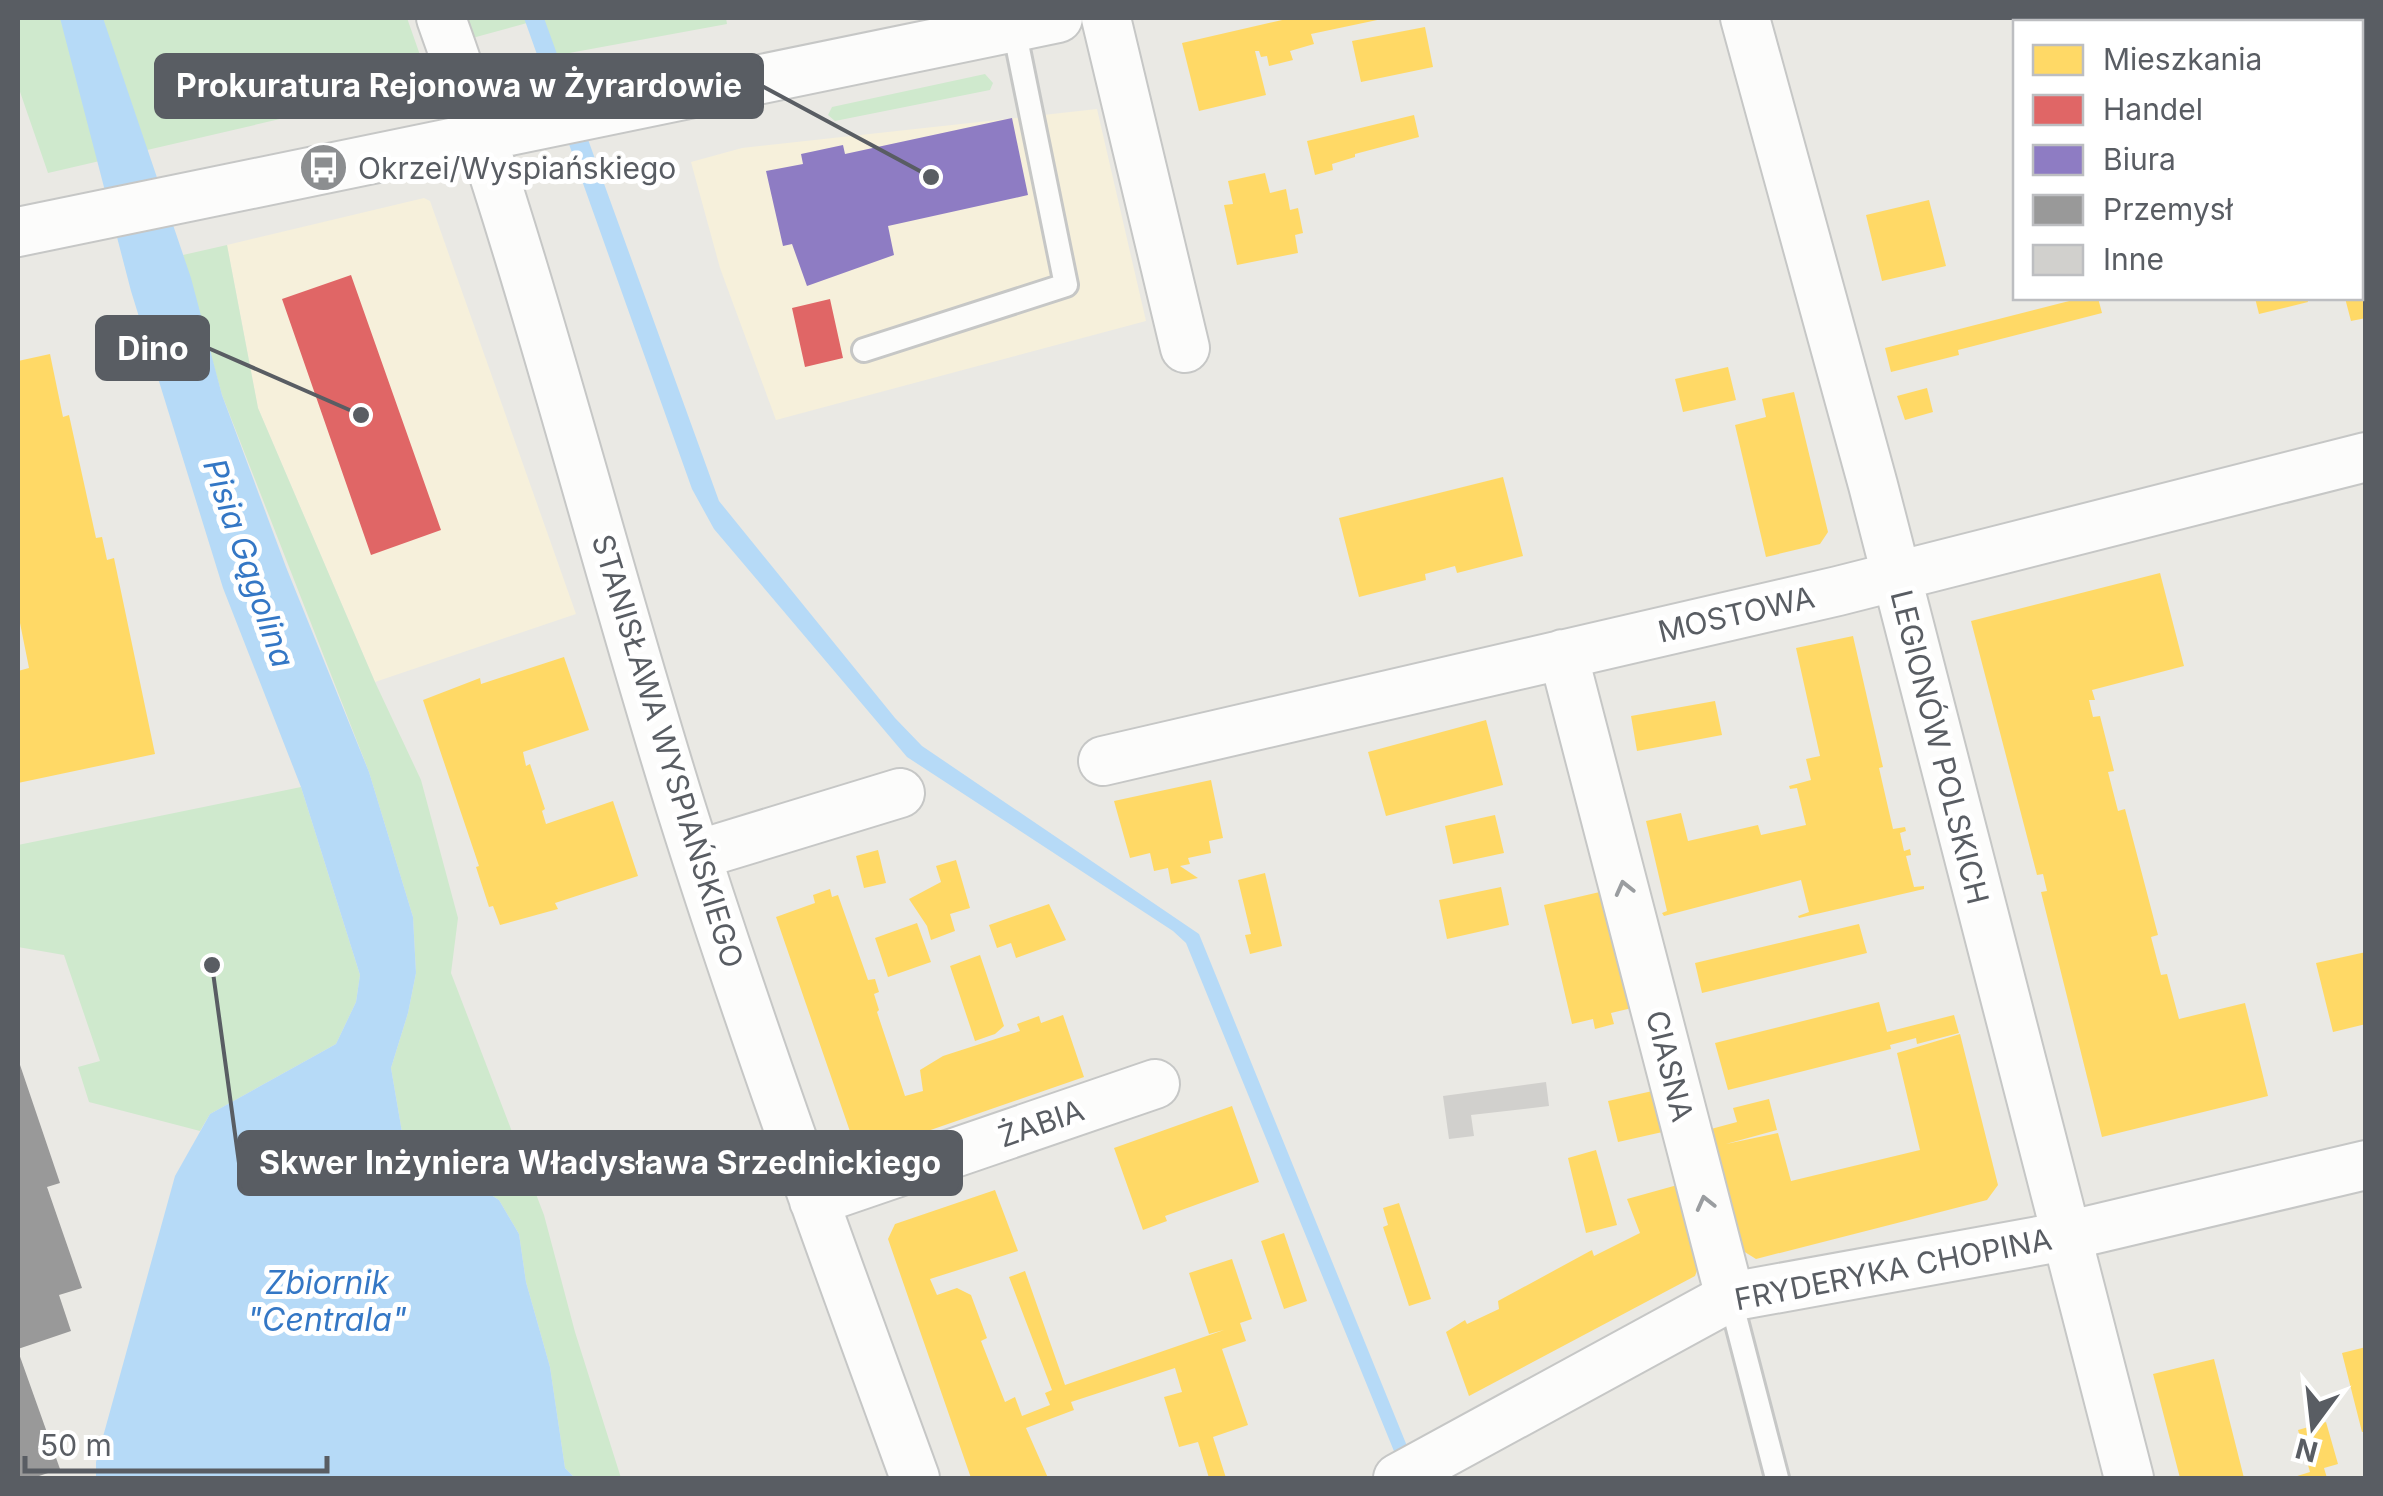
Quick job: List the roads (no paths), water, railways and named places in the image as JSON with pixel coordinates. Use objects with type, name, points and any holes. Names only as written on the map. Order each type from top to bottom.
[{"type":"street","name":"STANISŁAWA WYSPIAŃSKIEGO","points":[[442,18],[506,131],[697,855],[814,1201],[915,1478]]},
{"type":"street","points":[[1106,18],[1185,348]]},
{"type":"street","name":"LEGIONÓW POLSKICH","points":[[1746,18],[1896,576],[2130,1478]]},
{"type":"street","points":[[18,232],[1036,23]]},
{"type":"street","name":"MOSTOWA","points":[[1103,761],[1896,576],[2366,457]]},
{"type":"street","name":"CIASNA","points":[[1564,654],[1730,1297]]},
{"type":"street","points":[[697,855],[900,793]]},
{"type":"street","name":"ŻABIA","points":[[814,1201],[1155,1084]]},
{"type":"street","name":"FRYDERYKA CHOPINA","points":[[1398,1478],[1730,1297],[2066,1236],[2366,1166]]},
{"type":"lane","points":[[864,350],[1066,284],[1036,23]]},
{"type":"lane","name":"CIASNA","points":[[1730,1297],[1777,1478]]},
{"type":"water","name":"Zbiornik \"Centrala\"","points":[[60,18],[103,18],[191,278],[222,395],[369,772],[413,917],[416,973],[391,1068],[403,1138],[499,1200],[519,1234],[526,1282],[550,1367],[565,1468],[575,1478],[96,1478],[96,1462],[175,1176],[210,1114],[336,1044],[356,1002],[360,975],[301,787],[223,588],[131,291]]},
{"type":"water","points":[[524,18],[544,18],[719,501],[922,746],[1199,934],[1420,1478],[1405,1478],[1186,943],[907,757],[714,529],[692,489]]},
{"type":"place","name":"Okrzei/Wyspiańskiego","points":[[323,168]]},
{"type":"place","name":"Prokuratura Rejonowa w Żyrardowie","points":[[931,177]]},
{"type":"place","name":"Dino","points":[[361,415]]},
{"type":"place","name":"Skwer Inżyniera Władysława Srzednickiego","points":[[212,965]]},
{"type":"water label","name":"Pisia Gągolina","points":[[249,563]]}]
